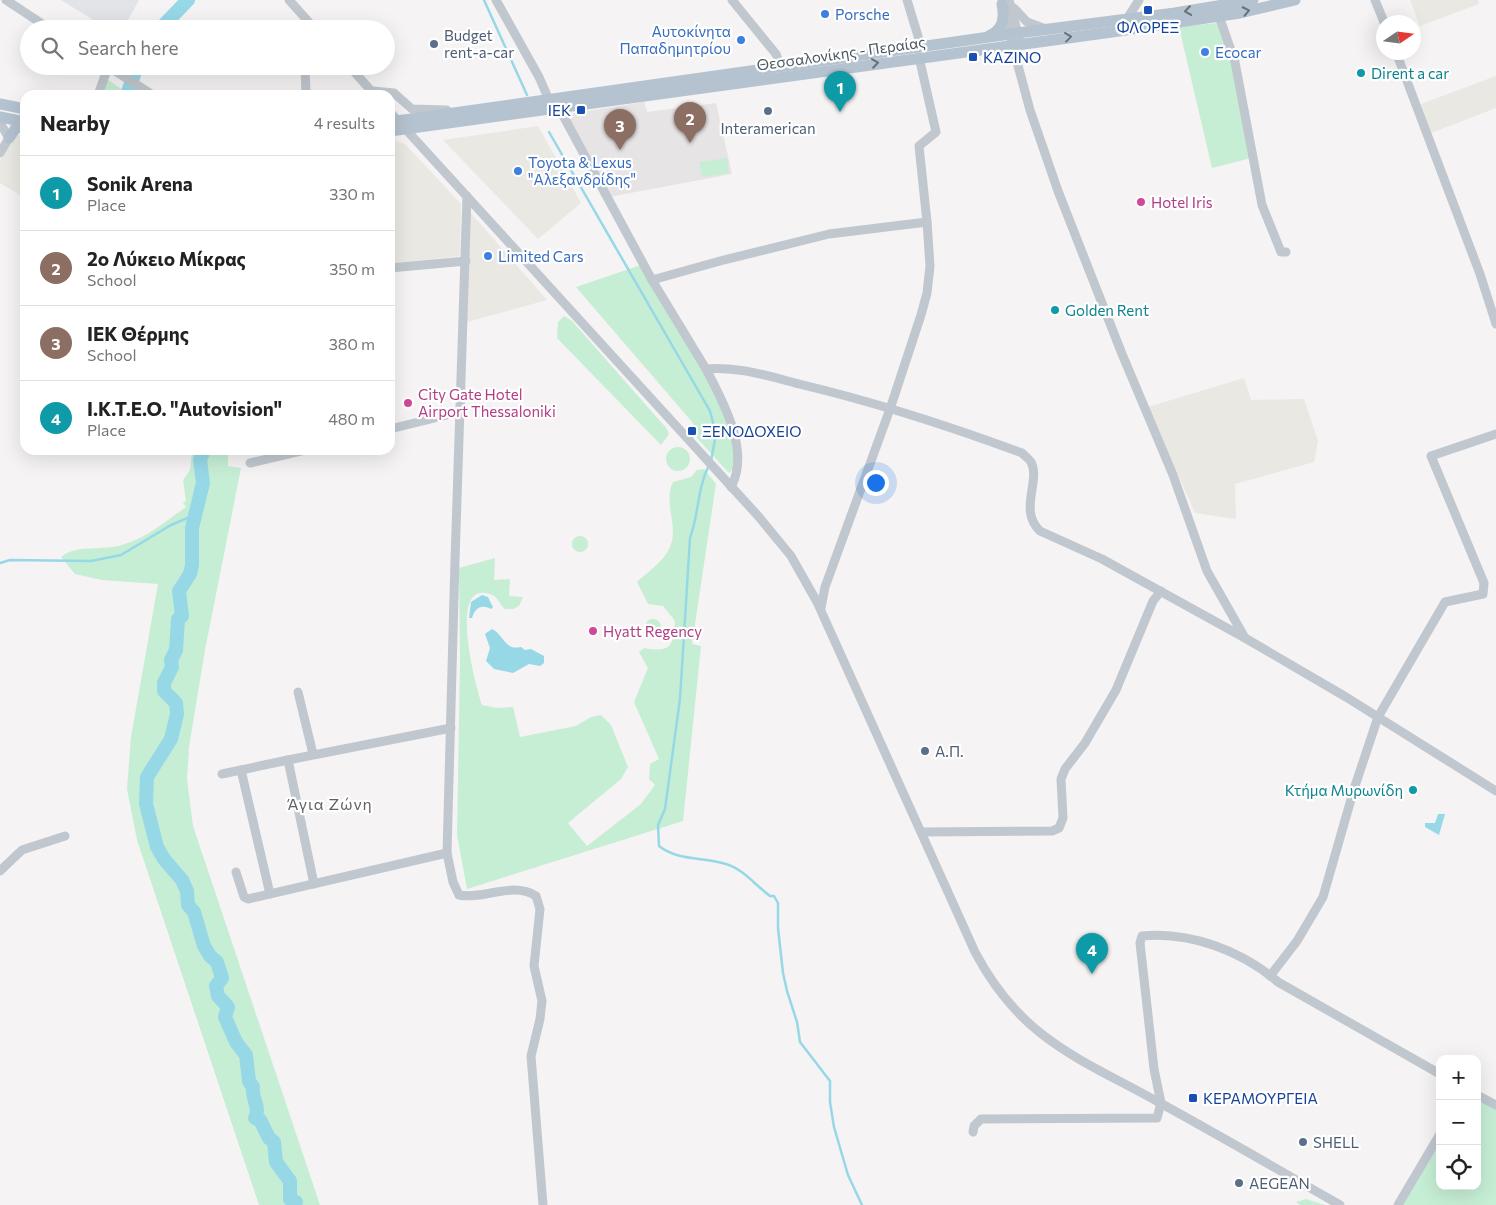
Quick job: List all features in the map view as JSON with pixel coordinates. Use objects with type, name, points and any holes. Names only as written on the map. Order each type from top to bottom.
[{"type":"main road","name":"Θεσσαλονίκης - Περαίας","points":[[396,121],[524,113],[550,105],[781,67],[920,52],[987,37],[1015,38],[1048,30],[1253,0]]},
{"type":"main road","name":"Θεσσαλονίκης - Περαίας","points":[[396,121],[513,106],[550,105],[1015,38],[1219,16],[1295,0]]},
{"type":"main road","points":[[987,37],[1000,29],[1003,23],[1005,2]]},
{"type":"main road","points":[[0,104],[20,108]]},
{"type":"main road","points":[[0,117],[20,122]]},
{"type":"main road","points":[[9,138],[15,129],[20,126]]},
{"type":"street","points":[[6,0],[36,20]]},
{"type":"street","points":[[289,0],[305,20]]},
{"type":"street","points":[[496,0],[539,77],[550,105],[706,369],[717,391],[736,443],[736,472],[731,486]]},
{"type":"street","points":[[732,0],[776,54],[781,67]]},
{"type":"street","points":[[821,611],[827,580],[890,409],[927,293],[930,266],[919,146],[936,132],[920,52],[907,0]]},
{"type":"street","points":[[1127,19],[1140,0]]},
{"type":"street","points":[[1375,0],[1381,15]]},
{"type":"street","points":[[1005,2],[1021,18],[1048,30]]},
{"type":"street","points":[[1005,2],[1015,38],[1030,110],[1058,191],[1122,354],[1173,475],[1207,571],[1245,638]]},
{"type":"street","points":[[1219,16],[1235,62],[1262,205],[1281,252],[1286,252]]},
{"type":"street","points":[[1399,60],[1480,274],[1496,324]]},
{"type":"street","points":[[100,90],[105,75]]},
{"type":"street","points":[[121,75],[145,90]]},
{"type":"street","points":[[305,75],[306,90]]},
{"type":"street","points":[[357,75],[371,90]]},
{"type":"street","points":[[395,94],[412,109],[417,110],[488,109]]},
{"type":"street","points":[[396,121],[468,196],[770,529],[791,556],[808,584],[821,611],[975,952],[990,981],[1006,1000],[1034,1029],[1075,1058],[1161,1103],[1340,1205]]},
{"type":"street","points":[[0,123],[9,138],[0,153]]},
{"type":"street","points":[[468,196],[459,412],[447,853],[453,882],[459,895],[528,891],[536,896],[539,904],[539,922],[534,960],[542,1000],[540,1019],[531,1056],[543,1205]]},
{"type":"street","points":[[652,280],[829,234],[927,222]]},
{"type":"street","points":[[395,267],[466,260]]},
{"type":"street","points":[[706,369],[734,368],[833,392],[914,415],[1022,453],[1031,461],[1033,469],[1030,508],[1035,527],[1040,531],[1102,559],[1245,638],[1378,717],[1496,791]]},
{"type":"street","points":[[395,428],[459,412]]},
{"type":"street","points":[[1270,976],[1298,941],[1324,897],[1354,788],[1378,717],[1445,602],[1483,594],[1485,590],[1484,583],[1431,456],[1496,434]]},
{"type":"street","points":[[250,463],[284,455]]},
{"type":"street","points":[[808,584],[818,585],[827,580]]},
{"type":"street","points":[[921,832],[1052,831],[1059,828],[1064,818],[1061,780],[1065,769],[1085,743],[1116,690],[1150,608],[1161,591]]},
{"type":"street","points":[[298,692],[313,754]]},
{"type":"street","points":[[222,774],[313,754],[450,728]]},
{"type":"street","points":[[288,760],[314,884]]},
{"type":"street","points":[[242,770],[270,894]]},
{"type":"street","points":[[0,871],[22,850],[65,836]]},
{"type":"street","points":[[236,872],[245,898],[270,894],[447,853]]},
{"type":"street","points":[[973,1132],[974,1126],[981,1119],[1157,1118],[1161,1103],[1154,1069],[1140,943],[1142,936],[1156,935],[1194,939],[1229,952],[1436,1072]]},
{"type":"street","points":[[1481,1096],[1496,1105]]},
{"type":"street","points":[[1398,1205],[1436,1141]]},
{"type":"shaded area","points":[[61,0],[139,0],[128,20],[93,20]]},
{"type":"shaded area","points":[[1410,0],[1478,0],[1479,4],[1421,26],[1421,15],[1416,15]]},
{"type":"shaded area","points":[[1496,76],[1496,108],[1431,133],[1421,104]]},
{"type":"shaded area","points":[[644,102],[647,112],[716,103],[732,174],[609,197],[563,115]]},
{"type":"shaded area","name":"Toyota & Lexus \"Αλεξανδρίδης\"","points":[[538,126],[581,203],[538,239],[443,140]]},
{"type":"shaded area","points":[[17,135],[20,135],[20,195],[0,183],[0,160]]},
{"type":"shaded area","points":[[395,141],[405,144],[461,204],[460,256],[395,263]]},
{"type":"shaded area","name":"Limited Cars","points":[[469,211],[547,300],[467,322]]},
{"type":"shaded area","points":[[1244,378],[1251,400],[1304,399],[1318,441],[1314,462],[1235,484],[1236,519],[1195,513],[1148,407]]},
{"type":"green space","points":[[1217,23],[1231,62],[1251,158],[1212,168],[1179,27]]},
{"type":"green space","points":[[107,79],[123,90],[104,90]]},
{"type":"green space","points":[[727,158],[729,173],[702,177],[699,162]]},
{"type":"green space","points":[[641,265],[714,391],[734,443],[735,467],[729,473],[697,438],[693,423],[576,287]]},
{"type":"green space","points":[[564,316],[572,321],[667,429],[669,434],[661,445],[557,338],[558,322]]},
{"type":"green space","points":[[673,447],[683,447],[690,454],[690,464],[683,471],[673,471],[666,464],[666,454]]},
{"type":"green space","points":[[192,455],[228,455],[228,466],[241,468],[205,650],[189,747],[187,779],[193,826],[320,1205],[259,1205],[137,840],[127,789],[131,737],[158,584],[102,580],[75,574],[61,557],[75,550],[122,545],[155,529],[186,507],[183,503],[186,501],[183,480],[190,470]]},
{"type":"green space","points":[[704,469],[716,484],[692,644],[701,646],[683,821],[467,889],[457,835],[460,661],[459,568],[495,558],[494,580],[510,579],[509,596],[523,597],[519,606],[513,609],[505,609],[496,597],[492,595],[478,593],[470,601],[467,617],[470,657],[482,705],[497,708],[513,707],[520,737],[576,726],[591,717],[601,715],[611,725],[628,767],[621,779],[568,823],[587,846],[641,804],[655,785],[649,779],[650,764],[659,759],[634,702],[648,668],[639,652],[644,648],[660,649],[669,646],[672,642],[675,621],[663,606],[648,604],[637,582],[652,570],[669,550],[673,536],[669,497],[673,482],[691,477],[697,470]]},
{"type":"green space","points":[[580,536],[588,544],[580,552],[572,544]]},
{"type":"green space","points":[[653,619],[661,627],[653,635],[645,627]]},
{"type":"green space","points":[[1481,1099],[1496,1108],[1496,1205],[1400,1205],[1436,1145],[1436,1190],[1481,1190]]},
{"type":"green space","points":[[1306,1199],[1325,1205],[1300,1205],[1296,1202]]},
{"type":"water","points":[[482,595],[488,597],[493,607],[491,609],[481,607],[472,618],[469,618],[471,602]]},
{"type":"water","points":[[492,629],[511,647],[521,647],[525,650],[531,649],[544,656],[544,663],[540,666],[529,664],[513,673],[494,669],[486,661],[490,648],[485,634]]},
{"type":"water","points":[[1438,814],[1445,814],[1439,835],[1425,827],[1425,823],[1435,823]]},
{"type":"waterway","points":[[169,20],[188,0]]},
{"type":"waterway","points":[[484,0],[527,95]]},
{"type":"waterway","points":[[129,90],[134,75]]},
{"type":"waterway","points":[[549,132],[710,411],[716,434],[711,461]]},
{"type":"waterway","points":[[202,455],[200,460],[203,483],[192,528],[192,565],[190,574],[179,591],[182,616],[178,619],[176,650],[171,660],[172,667],[164,683],[164,691],[176,703],[177,714],[171,739],[147,777],[146,804],[157,847],[164,859],[182,880],[187,891],[188,905],[194,912],[204,946],[210,956],[217,962],[222,978],[216,986],[218,996],[228,1007],[225,1017],[236,1042],[246,1055],[249,1081],[253,1087],[257,1110],[255,1118],[260,1120],[269,1138],[274,1142],[276,1162],[290,1181],[290,1199],[296,1202],[295,1205]]},
{"type":"waterway","points":[[709,465],[702,483],[690,538],[680,699],[665,809],[658,825],[659,846],[674,854],[732,866],[770,896],[774,896],[778,903],[778,928],[783,973],[797,1022],[800,1042],[830,1081],[830,1102],[834,1127],[848,1175],[862,1205]]},
{"type":"waterway","points":[[0,563],[10,560],[91,561],[121,555],[171,525],[197,514]]},
{"type":"place","name":"ΦΛΟΡΕΞ","points":[[1148,10]]},
{"type":"place","name":"Porsche","points":[[825,14]]},
{"type":"place","name":"Αυτοκίνητα Παπαδημητρίου","points":[[741,40]]},
{"type":"place","name":"Budget rent-a-car","points":[[434,44]]},
{"type":"place","name":"Ecocar","points":[[1205,52]]},
{"type":"place","name":"ΚΑΖΙΝΟ","points":[[973,57]]},
{"type":"place","name":"Dirent a car","points":[[1361,73]]},
{"type":"place","name":"ΙΕΚ","points":[[581,110]]},
{"type":"place","name":"Interamerican","points":[[768,111]]},
{"type":"place","name":"Sonik Arena","points":[[840,112]]},
{"type":"place","name":"2ο Λύκειο Μίκρας","points":[[690,143]]},
{"type":"place","name":"ΙΕΚ Θέρμης","points":[[620,150]]},
{"type":"place","name":"Toyota & Lexus \"Αλεξανδρίδης\"","points":[[518,171]]},
{"type":"place","name":"Hotel Iris","points":[[1141,202]]},
{"type":"place","name":"Limited Cars","points":[[488,256]]},
{"type":"place","name":"Golden Rent","points":[[1055,310]]},
{"type":"place","name":"City Gate Hotel Airport Thessaloniki","points":[[408,403]]},
{"type":"place","name":"ΞΕΝΟΔΟΧΕΙΟ","points":[[692,431]]},
{"type":"place","name":"Hyatt Regency","points":[[593,631]]},
{"type":"place","name":"Α.Π.","points":[[925,751]]},
{"type":"place","name":"Κτήμα Μυρωνίδη","points":[[1413,790]]},
{"type":"place","name":"I.Κ.Τ.Ε.Ο. \"Autovision\"","points":[[1092,974]]},
{"type":"place","name":"ΚΕΡΑΜΟΥΡΓΕΙΑ","points":[[1193,1098]]},
{"type":"place","name":"SHELL","points":[[1303,1142]]},
{"type":"place","name":"AEGEAN","points":[[1239,1183]]},
{"type":"district","name":"Άγια Ζώνη","points":[[330,803]]}]
